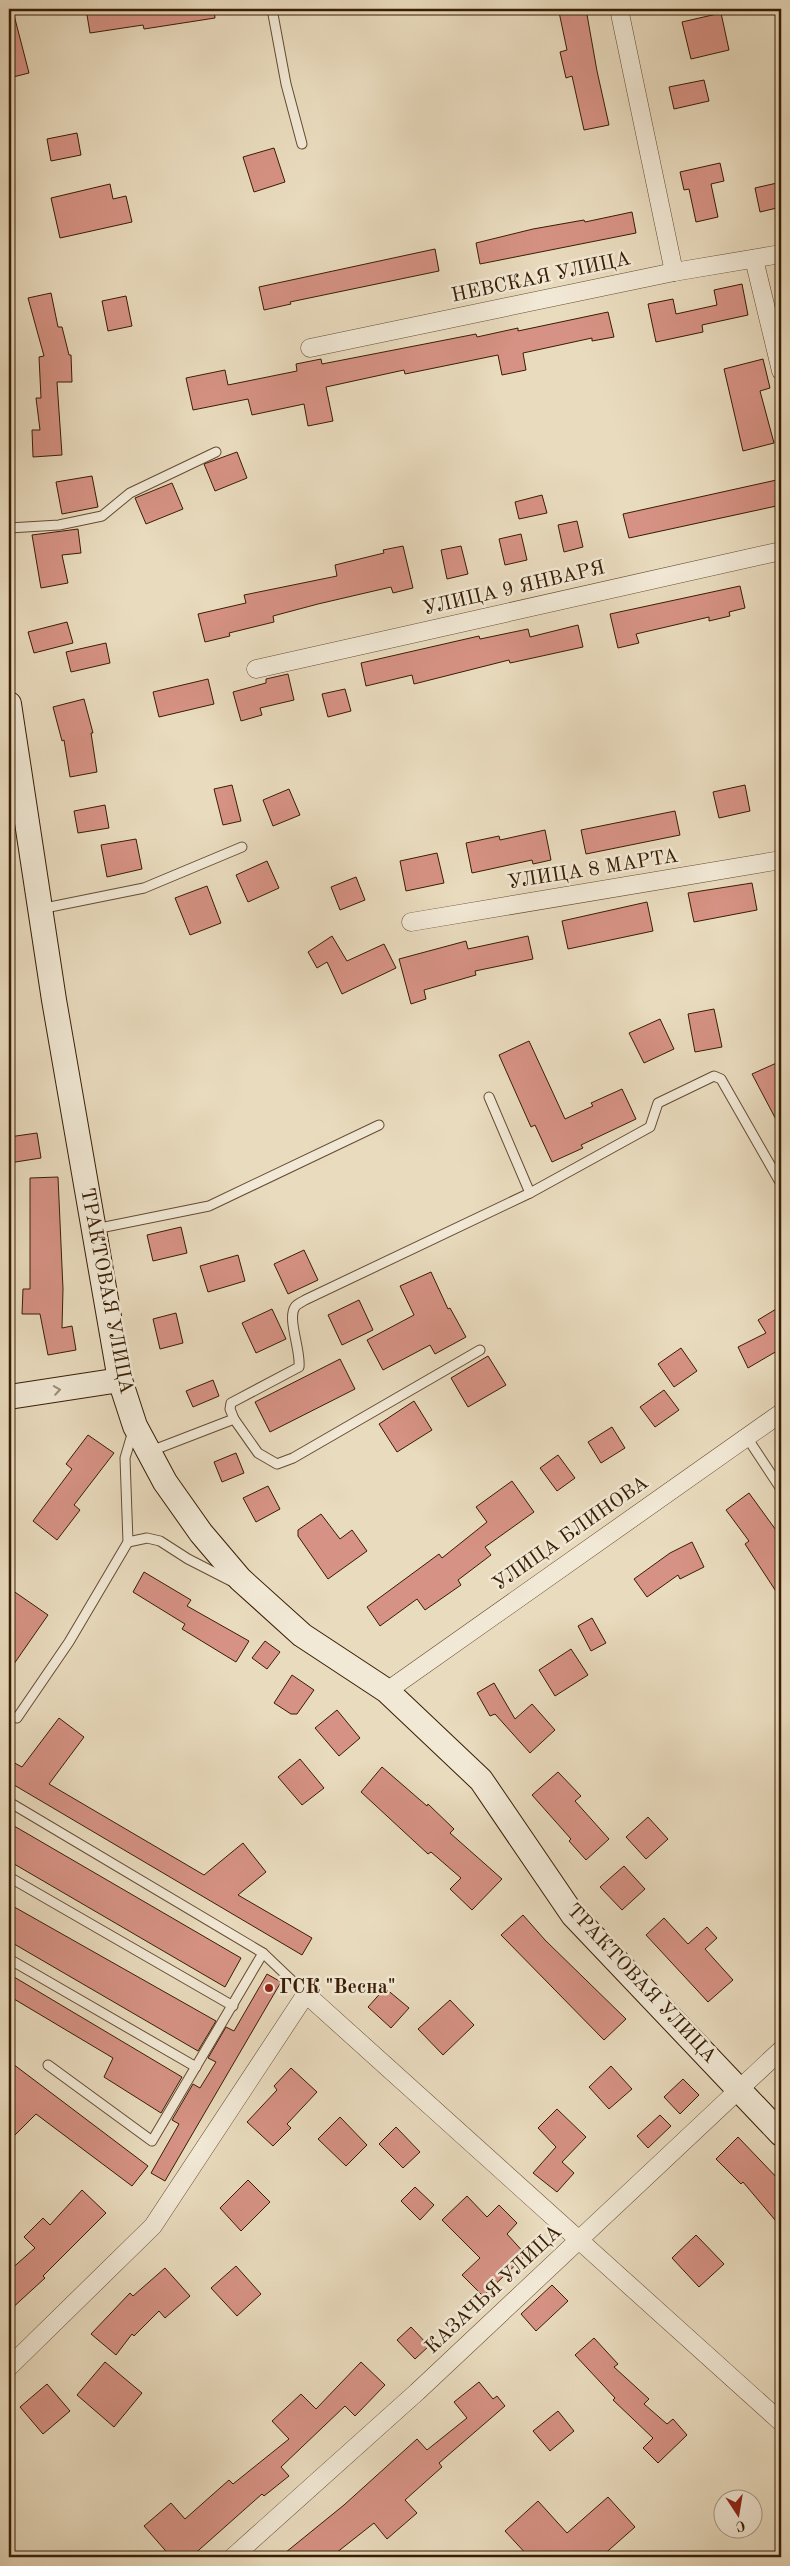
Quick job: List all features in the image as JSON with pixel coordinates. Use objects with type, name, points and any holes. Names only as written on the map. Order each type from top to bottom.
[{"type":"street","points":[[619,9],[674,272]]},
{"type":"street","name":"НЕВСКАЯ УЛИЦА","points":[[310,348],[674,272],[781,254]]},
{"type":"street","points":[[754,260],[781,371]]},
{"type":"street","name":"УЛИЦА 9 ЯНВАРЯ","points":[[256,669],[781,551]]},
{"type":"street","name":"ТРАКТОВАЯ УЛИЦА","points":[[9,704],[40,909],[120,1380],[135,1426],[148,1452],[201,1533],[240,1579],[302,1635],[386,1691],[481,1780],[573,1915],[781,2134]]},
{"type":"street","name":"УЛИЦА 8 МАРТА","points":[[411,922],[781,860]]},
{"type":"street","points":[[9,1397],[120,1380]]},
{"type":"street","name":"УЛИЦА БЛИНОВА","points":[[386,1691],[781,1413]]},
{"type":"street","points":[[9,2367],[153,2226],[306,1994],[781,2422]]},
{"type":"street","name":"КАЗАЧЬЯ УЛИЦА","points":[[233,2557],[418,2392],[781,2050]]},
{"type":"lane","points":[[272,9],[286,84],[302,144]]},
{"type":"lane","points":[[9,528],[59,524],[102,516],[130,493],[216,452]]},
{"type":"lane","points":[[40,909],[144,888],[242,847]]},
{"type":"lane","points":[[480,1350],[293,1458],[277,1464],[258,1453],[230,1409],[231,1402],[299,1367],[300,1356],[292,1318],[295,1307],[305,1300],[530,1193],[650,1127],[658,1103],[714,1076],[721,1079],[781,1184]]},
{"type":"lane","points":[[488,1097],[530,1193]]},
{"type":"lane","points":[[94,1229],[209,1206],[379,1125]]},
{"type":"lane","points":[[148,1452],[234,1418]]},
{"type":"lane","points":[[17,1718],[68,1642],[128,1542],[125,1458],[135,1426]]},
{"type":"lane","points":[[746,1436],[781,1489]]},
{"type":"lane","points":[[128,1542],[147,1538],[160,1541],[188,1559],[232,1582],[240,1579]]},
{"type":"lane","points":[[9,1802],[263,1954],[306,1994]]},
{"type":"lane","points":[[9,1877],[233,2006]]},
{"type":"lane","points":[[48,2065],[152,2141],[263,1954]]},
{"type":"lane","points":[[9,1959],[196,2067]]},
{"type":"building","points":[[86,9],[214,9],[215,18],[144,29],[143,25],[90,33]]},
{"type":"building","points":[[571,9],[586,9],[609,125],[584,130],[572,76],[566,78],[560,52],[567,50],[559,12]]},
{"type":"building","points":[[721,13],[729,50],[691,59],[682,22]]},
{"type":"building","points":[[9,15],[14,15],[29,73],[9,78]]},
{"type":"building","points":[[704,80],[709,101],[674,109],[669,87]]},
{"type":"building","points":[[77,133],[81,155],[51,161],[47,139]]},
{"type":"building","points":[[274,148],[285,182],[254,192],[243,157]]},
{"type":"building","points":[[720,163],[724,181],[711,184],[718,217],[696,222],[689,189],[684,190],[680,172]]},
{"type":"building","points":[[777,183],[781,207],[760,212],[755,188]]},
{"type":"building","points":[[110,184],[113,199],[126,196],[132,222],[60,238],[51,198]]},
{"type":"building","points":[[632,212],[636,233],[480,264],[476,243],[533,229],[584,220],[585,222]]},
{"type":"building","points":[[435,249],[439,271],[290,302],[291,304],[264,310],[259,287]]},
{"type":"building","points":[[742,284],[748,315],[702,325],[703,332],[656,342],[648,304],[673,299],[676,314],[717,305],[714,290]]},
{"type":"building","points":[[51,293],[58,327],[62,327],[69,355],[71,355],[72,382],[57,382],[62,455],[33,457],[32,430],[40,430],[36,398],[41,398],[39,357],[44,356],[28,298]]},
{"type":"building","points":[[126,296],[132,326],[108,331],[102,301]]},
{"type":"building","points":[[608,312],[614,337],[592,341],[592,338],[523,353],[526,370],[502,375],[498,355],[405,374],[404,370],[326,387],[333,421],[308,426],[304,404],[252,415],[248,399],[193,410],[186,378],[225,370],[228,385],[297,371],[296,364],[321,359],[322,364],[476,334],[477,337],[518,328],[518,331]]},
{"type":"building","points":[[763,359],[770,388],[760,391],[774,443],[743,451],[724,369]]},
{"type":"building","points":[[237,452],[247,478],[215,491],[204,464]]},
{"type":"building","points":[[92,476],[98,507],[62,514],[56,482]]},
{"type":"building","points":[[781,479],[781,505],[629,538],[623,514]]},
{"type":"building","points":[[172,483],[183,509],[146,524],[135,498]]},
{"type":"building","points":[[542,495],[547,513],[519,519],[515,502]]},
{"type":"building","points":[[577,521],[583,547],[564,552],[558,525]]},
{"type":"building","points":[[78,529],[81,553],[62,555],[68,583],[41,588],[32,535]]},
{"type":"building","points":[[521,534],[527,560],[505,565],[499,539]]},
{"type":"building","points":[[403,546],[413,588],[393,593],[391,587],[318,604],[273,616],[274,622],[229,633],[230,636],[205,642],[198,614],[246,603],[244,595],[337,576],[335,565],[384,553],[383,550]]},
{"type":"building","points":[[461,546],[468,574],[447,579],[441,550]]},
{"type":"building","points":[[740,586],[745,608],[729,612],[730,616],[709,621],[709,617],[636,634],[639,643],[618,648],[610,614]]},
{"type":"building","points":[[67,622],[73,643],[34,653],[28,632]]},
{"type":"building","points":[[578,625],[583,647],[510,663],[509,660],[414,684],[412,675],[366,686],[361,663],[479,636],[480,639],[528,629],[530,637]]},
{"type":"building","points":[[106,643],[110,663],[71,672],[66,652]]},
{"type":"building","points":[[288,674],[294,700],[260,708],[262,715],[241,721],[233,692],[266,683],[266,679]]},
{"type":"building","points":[[208,679],[214,704],[159,717],[153,692]]},
{"type":"building","points":[[345,689],[351,711],[328,717],[322,694]]},
{"type":"building","points":[[84,699],[93,733],[91,733],[97,772],[70,777],[64,740],[62,741],[53,707]]},
{"type":"building","points":[[232,785],[241,821],[223,825],[214,789]]},
{"type":"building","points":[[745,785],[750,811],[719,818],[713,792]]},
{"type":"building","points":[[289,789],[300,815],[273,826],[263,800]]},
{"type":"building","points":[[105,805],[109,828],[78,833],[74,811]]},
{"type":"building","points":[[675,811],[680,835],[586,854],[581,830]]},
{"type":"building","points":[[545,830],[551,860],[533,864],[532,860],[472,873],[466,843],[499,836],[500,840]]},
{"type":"building","points":[[136,839],[142,869],[107,877],[101,845]]},
{"type":"building","points":[[437,853],[444,883],[406,891],[400,861]]},
{"type":"building","points":[[267,861],[279,888],[248,902],[236,875]]},
{"type":"building","points":[[356,877],[365,900],[340,910],[331,887]]},
{"type":"building","points":[[752,883],[757,910],[694,922],[688,893]]},
{"type":"building","points":[[207,886],[221,923],[190,935],[175,898]]},
{"type":"building","points":[[647,902],[653,931],[568,949],[562,921]]},
{"type":"building","points":[[332,936],[347,961],[384,944],[396,968],[342,994],[327,962],[317,968],[308,952]]},
{"type":"building","points":[[528,936],[533,959],[475,971],[476,975],[424,990],[426,999],[411,1004],[399,959],[466,941],[468,949]]},
{"type":"building","points":[[714,1009],[722,1047],[695,1052],[688,1014]]},
{"type":"building","points":[[660,1019],[674,1049],[644,1063],[629,1033]]},
{"type":"building","points":[[529,1041],[565,1119],[593,1106],[591,1103],[622,1089],[636,1119],[581,1145],[583,1148],[552,1162],[535,1125],[531,1127],[499,1055]]},
{"type":"building","points":[[781,1061],[781,1129],[752,1074]]},
{"type":"building","points":[[37,1133],[41,1158],[9,1163],[9,1137]]},
{"type":"building","points":[[58,1177],[63,1289],[62,1328],[72,1326],[76,1350],[48,1355],[40,1314],[22,1314],[23,1289],[30,1289],[30,1178]]},
{"type":"building","points":[[181,1227],[187,1253],[153,1261],[147,1235]]},
{"type":"building","points":[[304,1250],[318,1280],[288,1294],[274,1264]]},
{"type":"building","points":[[238,1255],[245,1281],[208,1292],[200,1266]]},
{"type":"building","points":[[431,1272],[448,1309],[450,1308],[466,1337],[435,1354],[430,1345],[383,1370],[367,1340],[414,1315],[400,1286]]},
{"type":"building","points":[[359,1300],[373,1330],[342,1345],[328,1315]]},
{"type":"building","points":[[781,1306],[781,1357],[777,1351],[748,1368],[738,1347],[766,1333],[758,1320]]},
{"type":"building","points":[[272,1309],[286,1339],[256,1353],[242,1323]]},
{"type":"building","points":[[176,1313],[183,1343],[160,1349],[153,1319]]},
{"type":"building","points":[[681,1348],[697,1371],[674,1387],[658,1364]]},
{"type":"building","points":[[488,1356],[506,1385],[468,1407],[451,1378]]},
{"type":"building","points":[[340,1359],[355,1389],[270,1432],[255,1402]]},
{"type":"building","points":[[213,1380],[219,1396],[193,1407],[186,1391]]},
{"type":"building","points":[[664,1390],[679,1410],[655,1427],[640,1407]]},
{"type":"building","points":[[414,1401],[432,1430],[397,1452],[379,1424]]},
{"type":"building","points":[[612,1427],[625,1448],[601,1463],[588,1442]]},
{"type":"building","points":[[88,1435],[114,1453],[74,1505],[80,1510],[57,1540],[33,1521],[72,1469],[66,1464]]},
{"type":"building","points":[[236,1453],[244,1473],[222,1482],[214,1462]]},
{"type":"building","points":[[558,1455],[575,1478],[557,1491],[540,1468]]},
{"type":"building","points":[[512,1481],[534,1512],[485,1547],[491,1555],[458,1580],[461,1585],[425,1610],[417,1599],[380,1626],[367,1607],[439,1554],[442,1558],[487,1522],[476,1507]]},
{"type":"building","points":[[268,1486],[280,1509],[256,1522],[243,1498]]},
{"type":"building","points":[[749,1493],[781,1537],[781,1599],[745,1544],[749,1541],[726,1510]]},
{"type":"building","points":[[321,1514],[340,1539],[352,1530],[367,1551],[328,1579],[298,1536],[298,1530]]},
{"type":"building","points":[[692,1542],[704,1567],[680,1579],[678,1575],[647,1597],[634,1579],[670,1553]]},
{"type":"building","points":[[144,1572],[191,1600],[187,1606],[249,1641],[236,1662],[182,1629],[185,1624],[133,1592]]},
{"type":"building","points":[[9,1588],[48,1615],[9,1671]]},
{"type":"building","points":[[592,1618],[606,1643],[591,1651],[578,1626]]},
{"type":"building","points":[[265,1641],[280,1652],[267,1669],[252,1658]]},
{"type":"building","points":[[571,1649],[588,1675],[555,1696],[539,1670]]},
{"type":"building","points":[[292,1675],[314,1690],[297,1714],[291,1714],[274,1703]]},
{"type":"building","points":[[494,1683],[515,1719],[532,1704],[555,1730],[530,1753],[495,1714],[490,1716],[477,1693]]},
{"type":"building","points":[[337,1710],[360,1738],[339,1756],[315,1728]]},
{"type":"building","points":[[59,1718],[84,1737],[49,1784],[204,1875],[243,1843],[266,1872],[238,1895],[312,1938],[302,1955],[9,1782],[9,1760],[22,1767]]},
{"type":"building","points":[[300,1759],[324,1788],[302,1805],[278,1777]]},
{"type":"building","points":[[382,1767],[427,1806],[428,1804],[454,1829],[450,1833],[502,1879],[472,1910],[450,1889],[461,1878],[431,1852],[428,1854],[361,1792]]},
{"type":"building","points":[[558,1772],[581,1796],[575,1801],[609,1839],[586,1860],[569,1841],[571,1839],[532,1795]]},
{"type":"building","points":[[648,1817],[668,1839],[646,1859],[626,1837]]},
{"type":"building","points":[[9,1823],[241,1958],[225,1987],[9,1861]]},
{"type":"building","points":[[624,1866],[645,1889],[622,1910],[600,1887]]},
{"type":"building","points":[[9,1904],[216,2021],[198,2051],[9,1941]]},
{"type":"building","points":[[523,1915],[545,1940],[626,2019],[604,2040],[501,1935]]},
{"type":"building","points":[[664,1918],[688,1944],[707,1927],[717,1938],[705,1949],[733,1980],[708,2002],[646,1935]]},
{"type":"building","points":[[9,1974],[182,2077],[161,2113],[104,2077],[113,2058],[9,1996]]},
{"type":"building","points":[[267,1974],[281,1982],[165,2181],[151,2173],[179,2124],[172,2120],[193,2084],[200,2088],[216,2062],[208,2058],[226,2027],[234,2031]]},
{"type":"building","points":[[385,1988],[409,2008],[391,2028],[368,2007]]},
{"type":"building","points":[[450,2000],[474,2025],[443,2055],[418,2029]]},
{"type":"building","points":[[9,2061],[148,2166],[132,2186],[36,2114],[9,2141]]},
{"type":"building","points":[[611,2066],[632,2089],[609,2109],[589,2087]]},
{"type":"building","points":[[291,2068],[317,2092],[287,2124],[291,2128],[273,2146],[247,2122],[277,2090],[274,2086]]},
{"type":"building","points":[[683,2079],[699,2095],[680,2114],[664,2097]]},
{"type":"building","points":[[557,2109],[586,2137],[562,2162],[574,2173],[557,2192],[533,2173],[556,2147],[538,2128]]},
{"type":"building","points":[[660,2115],[671,2126],[648,2148],[637,2136]]},
{"type":"building","points":[[340,2117],[367,2145],[346,2166],[318,2139]]},
{"type":"building","points":[[396,2127],[420,2152],[403,2168],[379,2144]]},
{"type":"building","points":[[738,2137],[781,2182],[781,2227],[743,2182],[741,2184],[716,2159]]},
{"type":"building","points":[[248,2180],[270,2202],[241,2231],[220,2208]]},
{"type":"building","points":[[415,2187],[434,2205],[420,2220],[401,2201]]},
{"type":"building","points":[[82,2190],[106,2213],[43,2276],[45,2278],[9,2311],[9,2271],[35,2248],[24,2237],[43,2218],[50,2225]]},
{"type":"building","points":[[467,2196],[487,2217],[499,2205],[517,2223],[507,2234],[526,2255],[483,2296],[462,2275],[480,2258],[442,2220]]},
{"type":"building","points":[[696,2235],[724,2264],[699,2287],[672,2258]]},
{"type":"building","points":[[236,2266],[261,2294],[237,2316],[211,2288]]},
{"type":"building","points":[[165,2268],[190,2296],[165,2318],[159,2311],[134,2336],[132,2334],[116,2355],[91,2334],[130,2293],[133,2296]]},
{"type":"building","points":[[552,2285],[568,2301],[536,2331],[521,2314]]},
{"type":"building","points":[[411,2327],[429,2346],[415,2359],[397,2340]]},
{"type":"building","points":[[594,2338],[618,2364],[614,2367],[649,2399],[644,2404],[667,2424],[673,2419],[687,2435],[658,2463],[643,2448],[653,2438],[613,2400],[615,2398],[575,2355]]},
{"type":"building","points":[[105,2362],[142,2393],[114,2427],[77,2395]]},
{"type":"building","points":[[361,2362],[385,2385],[355,2416],[345,2406],[281,2467],[289,2476],[264,2496],[262,2494],[191,2557],[171,2557],[144,2526],[171,2503],[185,2519],[229,2480],[233,2484],[289,2439],[272,2421],[301,2394],[316,2409]]},
{"type":"building","points":[[479,2382],[493,2399],[497,2396],[505,2406],[439,2463],[442,2467],[405,2500],[417,2513],[387,2539],[374,2523],[331,2557],[280,2557],[344,2505],[417,2439],[427,2450],[467,2418],[454,2402]]},
{"type":"building","points":[[47,2384],[70,2411],[43,2434],[20,2407]]},
{"type":"building","points":[[558,2411],[574,2431],[550,2451],[533,2431]]},
{"type":"building","points":[[608,2497],[635,2527],[601,2557],[529,2557],[505,2531],[538,2501],[567,2533]]},
{"type":"place","name":"ГСК \"Весна\"","points":[[269,1988]]}]
